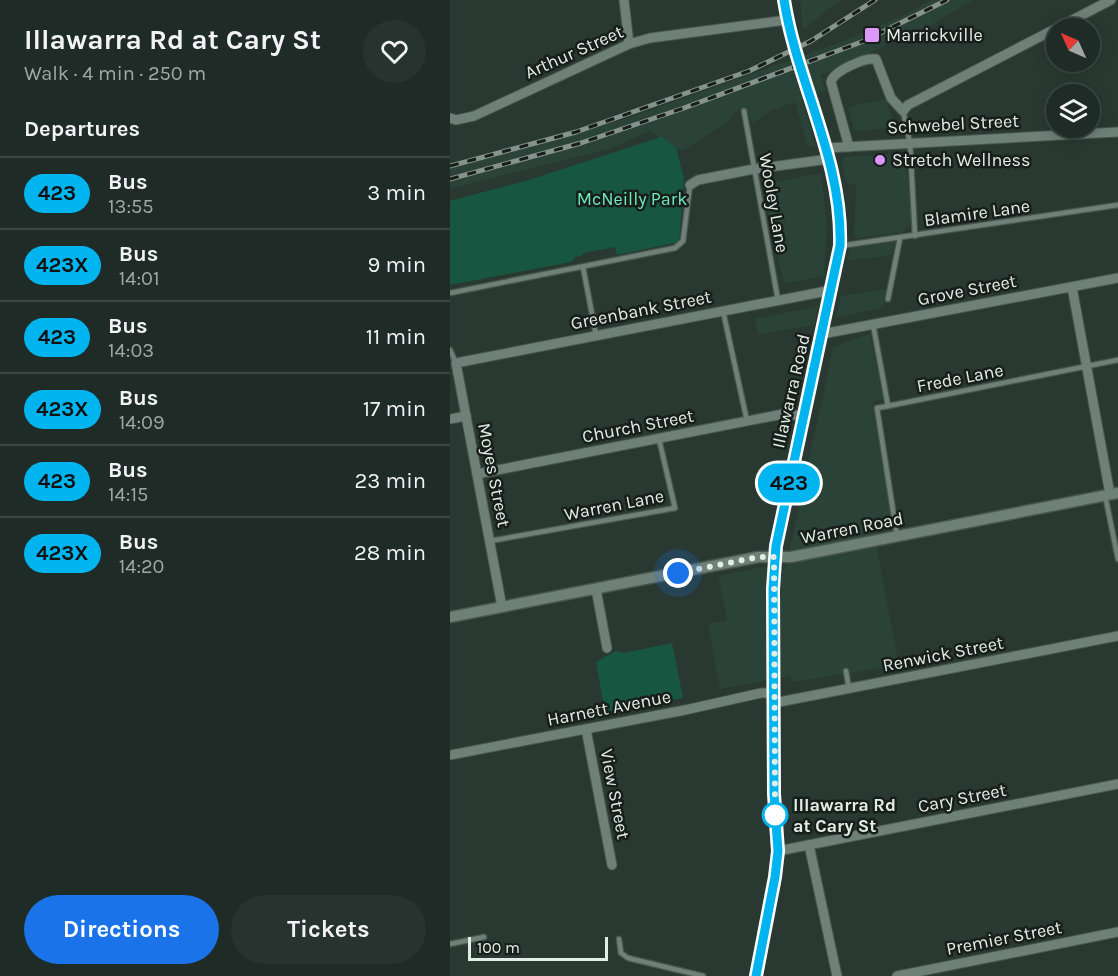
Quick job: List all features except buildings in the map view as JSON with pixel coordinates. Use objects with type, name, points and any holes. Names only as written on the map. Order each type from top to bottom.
[{"type":"main road","name":"Illawarra Road","points":[[756,976],[778,851],[774,794],[774,557],[840,246],[839,208],[828,154],[789,26],[784,0]]},
{"type":"street","points":[[624,0],[628,44]]},
{"type":"street","points":[[849,147],[831,84],[834,74],[869,59],[876,59],[891,99],[903,111],[908,105],[1111,0]]},
{"type":"street","name":"Arthur Street","points":[[450,118],[456,120],[474,116],[628,44],[650,39],[789,26]]},
{"type":"street","name":"Schwebel Street","points":[[690,185],[698,180],[828,154],[849,147],[1118,132]]},
{"type":"street","name":"Grove Street","points":[[822,334],[1118,278]]},
{"type":"street","points":[[1072,287],[1111,494]]},
{"type":"street","name":"Greenbank Street","points":[[456,363],[832,290]]},
{"type":"street","name":"Moyes Street","points":[[456,363],[502,607]]},
{"type":"street","name":"Church Street","points":[[477,474],[783,414],[805,416]]},
{"type":"street","points":[[450,419],[466,416]]},
{"type":"street","name":"Warren Road","points":[[450,617],[758,557],[791,557],[1111,494]]},
{"type":"street","points":[[596,589],[607,648]]},
{"type":"street","name":"Renwick Street","points":[[774,698],[849,689],[1118,636]]},
{"type":"street","name":"Harnett Avenue","points":[[450,755],[761,693],[774,698]]},
{"type":"street","name":"View Street","points":[[586,729],[612,865]]},
{"type":"street","name":"Cary Street","points":[[778,851],[1118,784]]},
{"type":"street","points":[[809,845],[837,976]]},
{"type":"street","name":"Premier Street","points":[[897,976],[1118,932]]},
{"type":"lane","name":"Wooley Lane","points":[[744,111],[778,300]]},
{"type":"lane","points":[[903,111],[910,143],[915,236]]},
{"type":"lane","points":[[450,293],[675,248],[683,242],[690,185]]},
{"type":"lane","name":"Blamire Lane","points":[[840,246],[1118,206]]},
{"type":"lane","points":[[888,299],[900,238]]},
{"type":"lane","points":[[583,267],[596,336]]},
{"type":"lane","points":[[723,311],[747,421]]},
{"type":"lane","points":[[873,324],[888,406],[877,408],[897,536]]},
{"type":"lane","name":"Moyes Street","points":[[450,350],[456,363]]},
{"type":"lane","name":"Frede Lane","points":[[888,406],[1118,360]]},
{"type":"lane","name":"Warren Lane","points":[[490,542],[675,508],[659,439]]},
{"type":"lane","points":[[1111,494],[1118,559]]},
{"type":"lane","points":[[846,671],[849,689]]},
{"type":"lane","points":[[450,944],[484,937]]},
{"type":"lane","points":[[619,939],[621,953],[628,958],[703,976]]},
{"type":"shaded area","points":[[800,0],[841,0],[803,29]]},
{"type":"shaded area","points":[[932,0],[973,0],[924,29],[820,75],[826,91],[802,100],[816,146],[808,147],[795,102],[768,112],[752,125],[749,113],[739,109],[727,123],[682,151],[650,131],[608,149],[450,189],[450,169],[631,117],[841,42]]},
{"type":"shaded area","points":[[886,99],[895,127],[855,132],[848,107]]},
{"type":"shaded area","points":[[901,154],[906,156],[911,221],[903,232],[857,238],[854,235],[856,184],[847,184],[842,161],[845,157]]},
{"type":"shaded area","points":[[821,173],[827,225],[824,276],[784,284],[764,192],[770,183]]},
{"type":"shaded area","points":[[895,241],[892,255],[848,261],[850,248]]},
{"type":"shaded area","points":[[886,289],[883,308],[837,317],[841,296]]},
{"type":"shaded area","points":[[818,306],[814,325],[758,335],[755,319]]},
{"type":"shaded area","points":[[870,334],[883,399],[872,402],[894,527],[874,532],[899,665],[794,682],[789,676],[720,689],[708,624],[727,620],[718,576],[762,567],[784,570],[786,567],[833,348]]},
{"type":"green space","name":"McNeilly Park","points":[[661,137],[676,147],[684,179],[679,242],[617,255],[615,247],[583,253],[571,262],[450,285],[450,201],[529,180]]},
{"type":"green space","points":[[672,643],[683,698],[605,712],[596,662],[616,651],[624,653]]},
{"type":"railway","points":[[450,166],[576,132],[749,71],[811,41],[875,0]]},
{"type":"railway","points":[[450,179],[581,143],[684,108],[864,41],[947,0]]},
{"type":"bus line","name":"423","points":[[756,976],[778,851],[774,794],[774,557],[841,235],[832,171],[790,32],[784,0]]},
{"type":"place","name":"Marrickville","points":[[872,35]]},
{"type":"place","name":"Stretch Wellness","points":[[880,160]]},
{"type":"place","name":"Illawarra Rd at Cary St","points":[[775,815]]},
{"type":"route","points":[[678,573],[758,557],[774,557],[775,815]]}]
